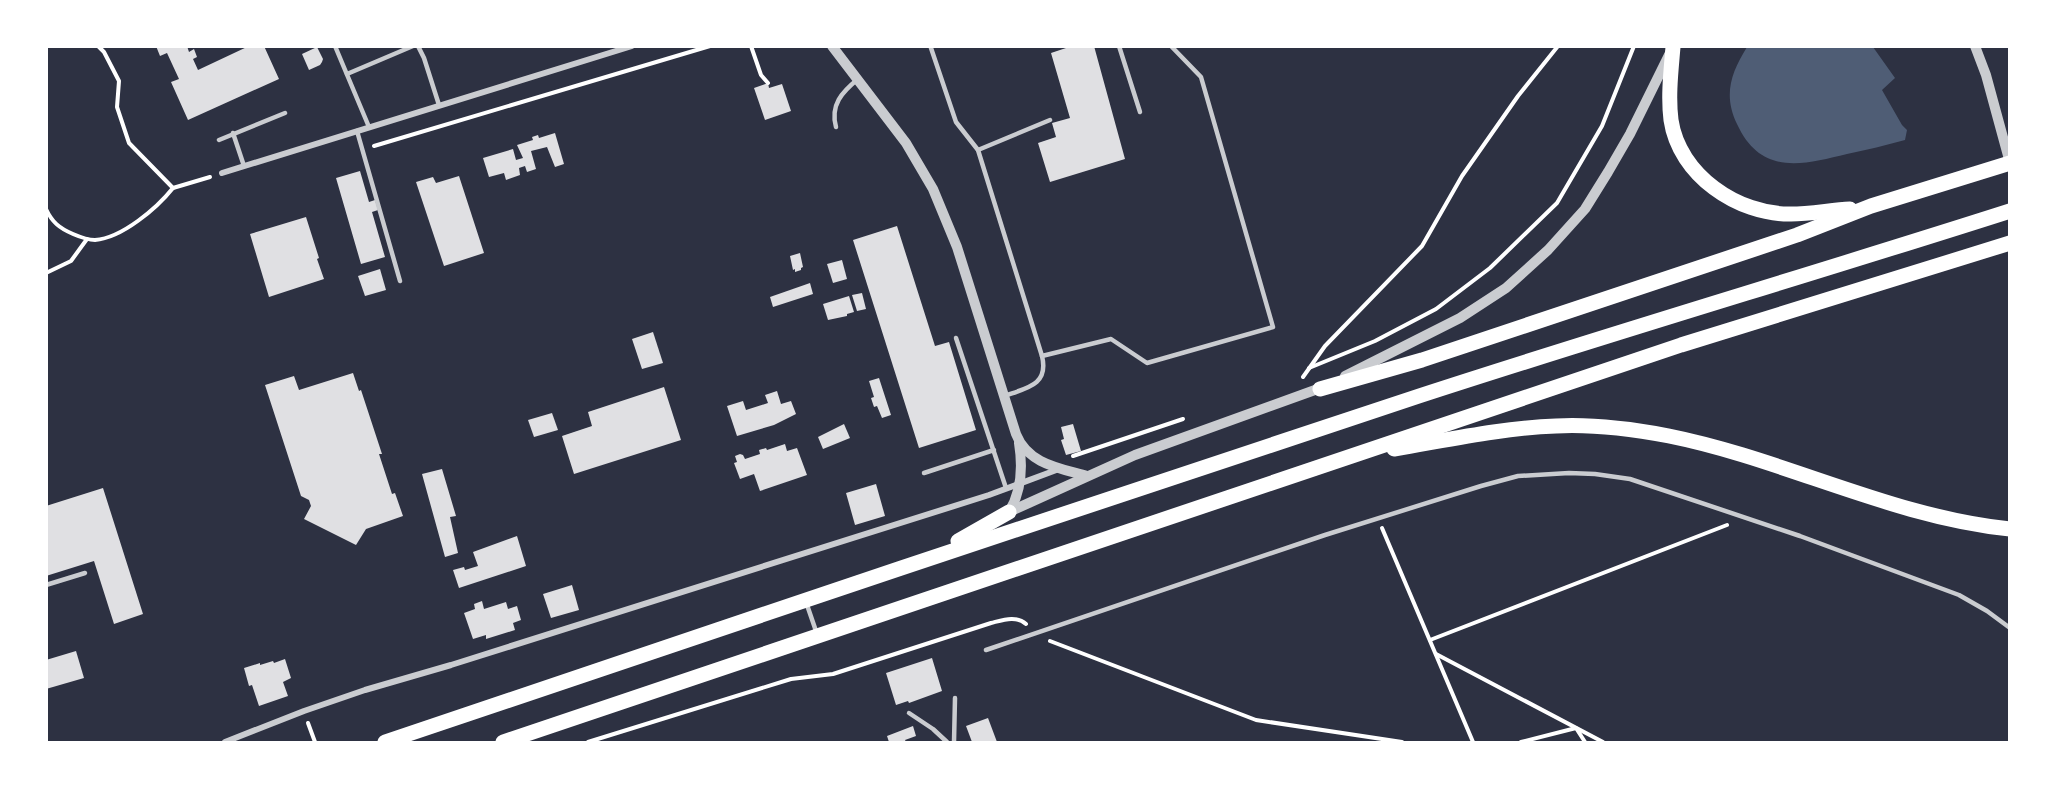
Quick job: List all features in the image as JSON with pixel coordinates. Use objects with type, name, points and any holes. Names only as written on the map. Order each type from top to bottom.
[{"type":"main road","points":[[1673,47],[1671,121],[1676,138],[1692,167],[1717,191],[1751,207],[1775,213],[1791,214],[1871,206]]},
{"type":"main road","points":[[1320,389],[1433,356],[1797,235],[1871,206],[2010,163]]},
{"type":"main road","points":[[385,742],[1432,392],[2010,211]]},
{"type":"main road","points":[[503,742],[526,739],[819,637],[1681,345],[2010,243]]},
{"type":"main road","points":[[1353,455],[1556,426],[1624,429],[1669,436],[1717,448],[1938,517],[1976,526],[2010,529]]},
{"type":"main road","points":[[933,557],[1009,513]]},
{"type":"street","points":[[222,173],[632,46]]},
{"type":"street","points":[[832,46],[906,143],[940,204],[957,247],[1018,439],[1021,463],[1020,483],[1015,503],[1009,513]]},
{"type":"street","points":[[1975,46],[1986,75],[2010,163]]},
{"type":"street","points":[[1009,513],[1135,455],[1320,389],[1460,318],[1506,288],[1548,250],[1585,208],[1630,134],[1673,47]]},
{"type":"street","points":[[1018,439],[1036,459],[1087,476]]},
{"type":"street","points":[[225,742],[365,690],[1006,488],[1060,468]]},
{"type":"lane","points":[[335,46],[369,127]]},
{"type":"lane","points":[[346,74],[415,46],[424,58],[439,105]]},
{"type":"lane","points":[[1119,46],[1140,112]]},
{"type":"lane","points":[[1042,356],[1111,339],[1146,363],[1273,327],[1201,77],[1171,46]]},
{"type":"lane","points":[[932,47],[956,122],[978,150],[1045,367],[1042,377],[1036,384],[1004,396]]},
{"type":"lane","points":[[836,127],[834,112],[838,99],[858,79]]},
{"type":"lane","points":[[219,140],[285,113]]},
{"type":"lane","points":[[978,150],[1050,120]]},
{"type":"lane","points":[[357,130],[400,281]]},
{"type":"lane","points":[[233,134],[244,166]]},
{"type":"lane","points":[[957,338],[1006,488]]},
{"type":"lane","points":[[924,473],[994,450]]},
{"type":"lane","points":[[986,650],[1378,518],[1481,486],[1518,476],[1569,473],[1630,479],[1747,518],[1959,595],[2010,628]]},
{"type":"lane","points":[[46,585],[85,573]]},
{"type":"lane","points":[[811,598],[819,637]]},
{"type":"lane","points":[[954,742],[955,698]]},
{"type":"lane","points":[[909,713],[933,729],[947,742]]},
{"type":"path","points":[[98,46],[104,52],[119,81],[117,107],[129,144],[172,188]]},
{"type":"path","points":[[374,147],[710,46]]},
{"type":"path","points":[[751,46],[761,75],[768,84]]},
{"type":"path","points":[[1302,378],[1325,346],[1422,246],[1462,176],[1518,96],[1558,46]]},
{"type":"path","points":[[1309,369],[1375,341],[1436,309],[1490,268],[1557,203],[1602,126],[1634,46]]},
{"type":"path","points":[[46,209],[54,224],[87,239],[97,240],[133,224],[162,201],[172,188],[222,173]]},
{"type":"path","points":[[46,273],[71,261],[87,239]]},
{"type":"path","points":[[1067,457],[1191,416]]},
{"type":"path","points":[[1378,518],[1473,742]]},
{"type":"path","points":[[1430,640],[1747,518]]},
{"type":"path","points":[[588,742],[791,680],[833,674],[1006,619],[1018,619],[1025,622],[1031,633],[1256,720],[1402,742]]},
{"type":"path","points":[[1435,653],[1603,742]]},
{"type":"path","points":[[304,711],[315,742]]},
{"type":"path","points":[[1521,742],[1576,728]]},
{"type":"path","points":[[1576,728],[1585,742]]},
{"type":"water","points":[[1747,47],[1873,47],[1895,78],[1882,90],[1907,130],[1905,140],[1799,163],[1784,163],[1758,152],[1747,141],[1737,124],[1730,103],[1733,75]]},
{"type":"building","points":[[156,46],[187,46],[189,52],[194,49],[197,57],[193,59],[198,70],[249,46],[264,46],[279,79],[188,120],[171,82],[179,79],[167,53],[160,56]]},
{"type":"building","points":[[1072,46],[1094,46],[1125,159],[1050,182],[1038,143],[1056,137],[1052,123],[1070,118],[1051,53]]},
{"type":"building","points":[[317,47],[323,59],[322,62],[309,70],[302,54]]},
{"type":"building","points":[[768,83],[769,88],[782,84],[791,111],[765,120],[754,88]]},
{"type":"building","points":[[555,133],[564,164],[555,167],[547,147],[531,151],[536,169],[527,172],[525,166],[519,168],[520,175],[506,180],[504,173],[489,177],[483,158],[513,149],[516,160],[523,158],[517,145],[533,140],[532,137],[538,135],[539,138]]},
{"type":"building","points":[[360,171],[369,202],[375,200],[378,210],[372,212],[385,257],[361,264],[336,178]]},
{"type":"building","points":[[459,176],[484,253],[444,266],[416,182],[433,177],[436,183]]},
{"type":"building","points":[[306,217],[324,279],[269,297],[250,234]]},
{"type":"building","points":[[897,226],[935,346],[949,342],[976,430],[919,448],[853,240]]},
{"type":"building","points":[[800,253],[803,267],[795,272],[790,256]]},
{"type":"building","points":[[842,260],[847,279],[833,283],[827,264]]},
{"type":"building","points":[[380,269],[386,290],[365,296],[358,276]]},
{"type":"building","points":[[810,283],[813,294],[773,307],[770,297]]},
{"type":"building","points":[[862,293],[866,309],[857,311],[852,295]]},
{"type":"building","points":[[849,296],[854,312],[828,320],[823,304]]},
{"type":"building","points":[[653,332],[663,363],[642,369],[632,339]]},
{"type":"building","points":[[353,373],[359,391],[361,390],[382,454],[379,454],[392,494],[395,493],[403,516],[366,529],[356,545],[304,519],[311,506],[309,500],[301,496],[265,385],[294,376],[299,390]]},
{"type":"building","points":[[879,378],[891,415],[882,418],[877,406],[874,407],[871,398],[874,397],[869,381]]},
{"type":"building","points":[[664,387],[681,440],[574,474],[562,436],[592,426],[588,412]]},
{"type":"building","points":[[777,391],[781,404],[791,401],[796,414],[774,425],[737,436],[727,406],[743,401],[746,410],[768,403],[765,395]]},
{"type":"building","points":[[552,413],[558,430],[534,437],[528,420]]},
{"type":"building","points":[[844,424],[850,438],[823,449],[818,437]]},
{"type":"building","points":[[1073,424],[1081,451],[1066,455],[1061,440],[1064,439],[1061,427]]},
{"type":"building","points":[[785,444],[787,451],[797,448],[807,475],[760,491],[754,474],[740,479],[734,463],[737,462],[735,456],[740,454],[745,459],[760,454],[759,450]]},
{"type":"building","points":[[442,469],[456,516],[450,517],[458,553],[445,557],[422,474]]},
{"type":"building","points":[[876,484],[885,516],[855,525],[846,493]]},
{"type":"building","points":[[103,488],[143,614],[114,624],[94,561],[46,576],[46,506]]},
{"type":"building","points":[[517,536],[526,566],[459,588],[453,570],[464,567],[465,570],[478,566],[473,552]]},
{"type":"building","points":[[572,585],[579,610],[551,618],[543,594]]},
{"type":"building","points":[[482,601],[484,609],[506,602],[508,609],[517,606],[521,620],[513,623],[515,630],[486,639],[486,635],[473,639],[464,613],[475,609],[474,604]]},
{"type":"building","points":[[76,651],[84,678],[46,689],[46,660]]},
{"type":"building","points":[[932,658],[942,691],[909,703],[908,701],[896,705],[886,673]]},
{"type":"building","points":[[285,659],[291,678],[283,682],[288,696],[259,706],[252,685],[249,686],[244,668]]},
{"type":"building","points":[[988,718],[997,742],[972,742],[966,726]]},
{"type":"building","points":[[913,726],[916,736],[905,740],[906,742],[889,742],[887,736]]}]
